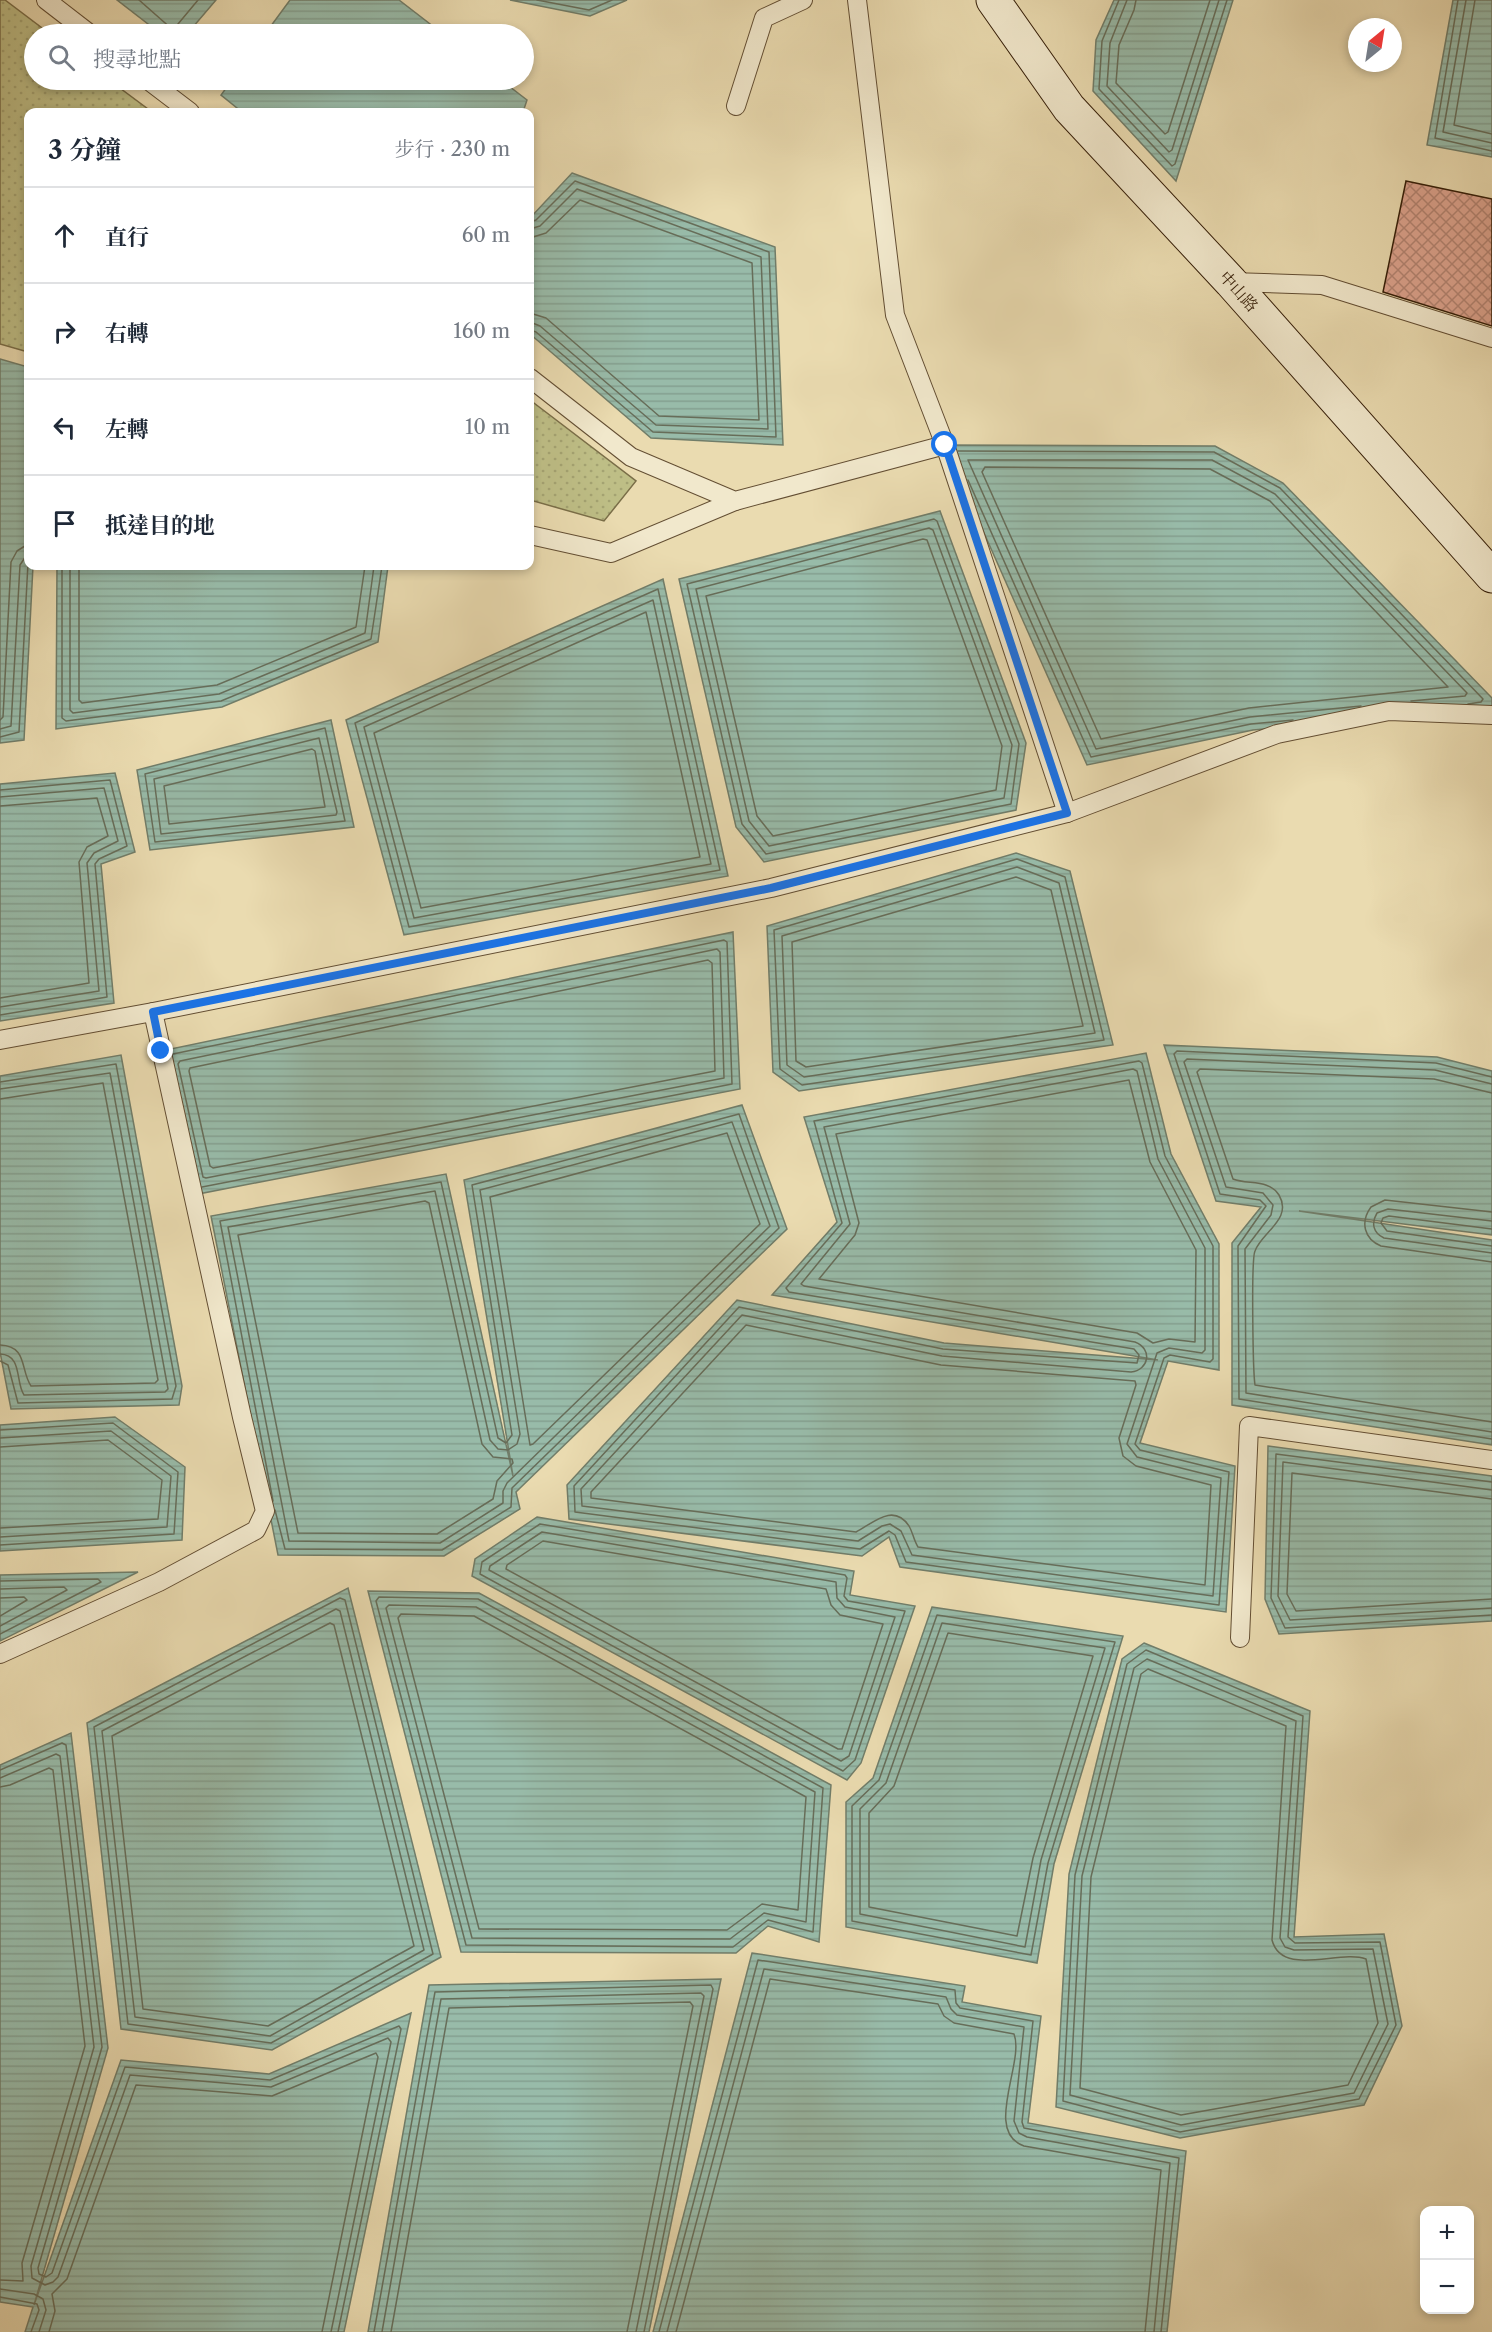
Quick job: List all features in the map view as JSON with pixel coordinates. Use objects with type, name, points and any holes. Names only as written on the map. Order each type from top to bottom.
[{"type":"street","name":"中山路","points":[[993,0],[1069,108],[1231,282],[1492,576]]},
{"type":"lane","points":[[46,0],[77,24]]},
{"type":"lane","points":[[736,106],[764,18],[803,0]]},
{"type":"lane","points":[[857,0],[895,315],[945,445],[1067,813]]},
{"type":"lane","points":[[161,90],[185,108]]},
{"type":"lane","points":[[1231,282],[1322,285],[1492,338]]},
{"type":"lane","points":[[534,381],[631,457],[735,501]]},
{"type":"lane","points":[[534,537],[611,553],[735,501],[945,445]]},
{"type":"lane","points":[[0,1040],[153,1012],[771,888],[1067,813],[1277,734],[1389,711],[1492,716]]},
{"type":"lane","points":[[0,1654],[159,1582],[256,1530],[265,1511],[242,1417],[153,1012]]},
{"type":"lane","points":[[1240,1638],[1249,1426],[1492,1460]]},
{"type":"green space","points":[[0,0],[5,0],[37,24],[24,24],[24,90],[122,90],[147,108],[24,108],[24,351],[0,344]]},
{"type":"green space","points":[[534,403],[636,481],[604,521],[534,501]]},
{"type":"water","points":[[117,0],[216,0],[196,24],[148,24]]},
{"type":"water","points":[[290,0],[399,0],[430,24],[272,24]]},
{"type":"water","points":[[510,0],[627,0],[590,16]]},
{"type":"water","points":[[1114,0],[1233,0],[1176,181],[1093,91],[1096,40]]},
{"type":"water","points":[[1453,0],[1492,0],[1492,157],[1427,145]]},
{"type":"water","points":[[225,90],[514,90],[527,100],[524,108],[237,108],[221,95]]},
{"type":"water","points":[[572,173],[775,247],[783,445],[651,438],[534,337],[534,214]]},
{"type":"water","points":[[0,359],[24,366],[24,570],[33,570],[24,740],[0,743]]},
{"type":"water","points":[[945,445],[1215,446],[1283,483],[1492,698],[1492,707],[1253,730],[1087,765]]},
{"type":"water","points":[[940,511],[1026,743],[1016,810],[764,862],[736,827],[679,579]]},
{"type":"water","points":[[57,570],[387,570],[378,642],[222,707],[56,729]]},
{"type":"water","points":[[663,579],[728,876],[404,935],[346,720]]},
{"type":"water","points":[[331,720],[354,827],[150,850],[137,770]]},
{"type":"water","points":[[115,773],[135,852],[101,864],[114,1003],[0,1021],[0,784]]},
{"type":"water","points":[[1016,853],[1070,871],[1113,1045],[799,1091],[773,1072],[767,926]]},
{"type":"water","points":[[733,932],[740,1089],[193,1195],[161,1051]]},
{"type":"water","points":[[1164,1045],[1437,1057],[1492,1071],[1492,1235],[1299,1211],[1492,1240],[1492,1445],[1232,1405],[1232,1243],[1261,1207],[1216,1201]]},
{"type":"water","points":[[1146,1053],[1171,1154],[1219,1244],[1219,1370],[1168,1361],[1140,1443],[1235,1466],[1226,1612],[900,1567],[889,1537],[862,1556],[569,1519],[567,1485],[737,1300],[944,1343],[1158,1360],[772,1295],[837,1222],[804,1117]]},
{"type":"water","points":[[121,1055],[182,1386],[179,1405],[11,1409],[0,1352],[0,1076]]},
{"type":"water","points":[[742,1105],[787,1229],[516,1492],[520,1509],[444,1556],[278,1555],[211,1216],[446,1174],[513,1476],[464,1180]]},
{"type":"water","points":[[115,1417],[185,1467],[182,1540],[0,1551],[0,1425]]},
{"type":"water","points":[[1268,1446],[1492,1476],[1492,1621],[1279,1634],[1265,1599]]},
{"type":"water","points":[[537,1517],[854,1571],[850,1595],[915,1606],[861,1763],[847,1780],[472,1576],[475,1559]]},
{"type":"water","points":[[138,1572],[0,1641],[0,1575]]},
{"type":"water","points":[[348,1588],[441,1957],[272,2050],[121,2029],[87,1723]]},
{"type":"water","points":[[368,1591],[479,1593],[831,1785],[819,1942],[768,1926],[736,1953],[461,1952]]},
{"type":"water","points":[[932,1607],[1123,1636],[1054,1864],[1037,1963],[846,1927],[846,1802],[873,1778]]},
{"type":"water","points":[[1144,1643],[1310,1711],[1294,1937],[1384,1934],[1402,2026],[1364,2105],[1180,2138],[1056,2107],[1069,1874],[1122,1659]]},
{"type":"water","points":[[71,1733],[108,2048],[34,2305],[121,2060],[269,2074],[411,2013],[344,2332],[25,2332],[33,2307],[0,2302],[0,1765]]},
{"type":"water","points":[[752,1953],[965,1986],[962,2002],[1041,2016],[1028,2123],[1186,2151],[1167,2332],[653,2332]]},
{"type":"water","points":[[721,1979],[649,2332],[368,2332],[429,1985]]},
{"type":"building","points":[[1406,181],[1492,199],[1492,326],[1383,292]]},
{"type":"route","points":[[161,1051],[153,1012],[771,888],[1067,813],[945,445]]}]
